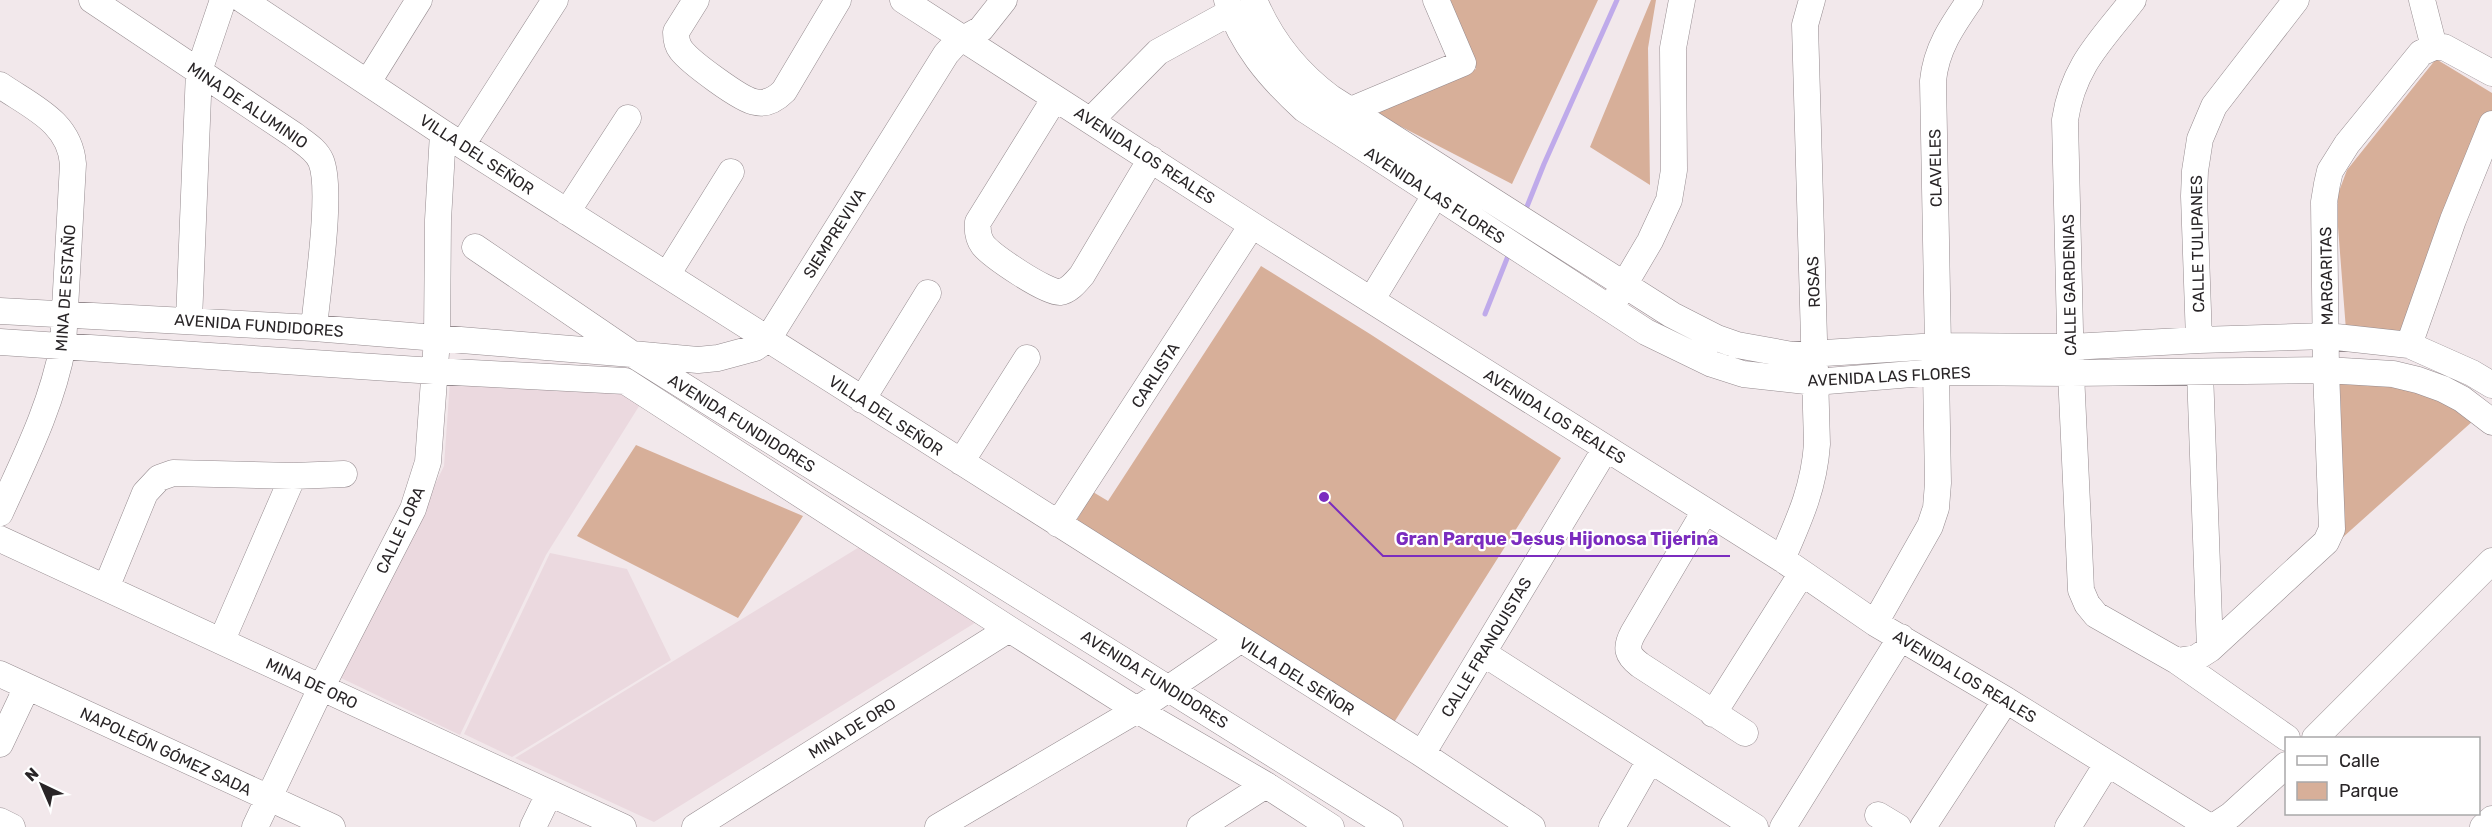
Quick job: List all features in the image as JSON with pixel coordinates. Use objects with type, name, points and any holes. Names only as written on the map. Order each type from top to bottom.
[{"type":"street","name":"MINA DE ALUMINIO","points":[[92,0],[303,142],[320,159],[324,178],[324,206],[314,328]]},
{"type":"street","points":[[189,320],[199,71],[223,0]]},
{"type":"street","name":"VILLA DEL SEÑOR","points":[[243,0],[273,8],[368,82],[453,139],[1422,754],[1532,827]]},
{"type":"street","points":[[368,82],[419,0]]},
{"type":"street","points":[[453,139],[555,0]]},
{"type":"street","points":[[689,9],[676,33],[676,40],[685,54],[743,98],[765,103],[772,101],[784,91],[838,0]]},
{"type":"street","name":"AVENIDA LOS REALES","points":[[903,0],[1252,225],[1792,566],[1875,623],[2006,700],[2212,827]]},
{"type":"street","name":"SIEMPREVIVA","points":[[768,339],[946,54],[956,43],[981,29],[1004,0]]},
{"type":"street","points":[[1352,110],[1463,63],[1436,0]]},
{"type":"street","points":[[1610,309],[1650,242],[1669,200],[1674,170],[1673,48],[1682,0]]},
{"type":"street","name":"ROSAS","points":[[1713,714],[1792,566],[1815,471],[1817,444],[1805,25],[1812,0]]},
{"type":"street","name":"CLAVELES","points":[[1938,346],[1933,81],[1940,49],[1970,0]]},
{"type":"street","name":"CALLE GARDENIAS","points":[[2133,0],[2083,63],[2068,101],[2065,120],[2081,590],[2087,604],[2097,615],[2177,662]]},
{"type":"street","name":"CALLE TULIPANES","points":[[2199,340],[2194,188],[2200,139],[2214,106],[2296,0]]},
{"type":"street","points":[[2422,0],[2434,47],[2444,47],[2492,73]]},
{"type":"street","name":"AVENIDA LAS FLORES","points":[[1257,1],[1273,39],[1289,61],[1314,85],[1672,315],[1716,338],[1792,356],[1815,356],[1938,346],[2071,347],[2327,336],[2409,345],[2472,373],[2492,385]]},
{"type":"street","points":[[1091,120],[1158,52],[1229,6]]},
{"type":"street","name":"AVENIDA LAS FLORES","points":[[1229,6],[1250,50],[1282,89],[1304,109],[1646,332],[1712,364],[1743,374],[1815,382],[1936,372],[2326,370],[2394,374],[2443,388],[2492,422]]},
{"type":"street","name":"MARGARITAS","points":[[2210,649],[2326,543],[2332,529],[2326,370],[2324,202],[2330,171],[2347,144],[2421,52],[2434,47]]},
{"type":"street","name":"MINA DE ESTAÑO","points":[[0,85],[51,120],[68,138],[74,164],[63,345],[52,394],[41,425],[0,513]]},
{"type":"street","points":[[1055,98],[978,222],[979,238],[992,253],[1044,288],[1060,292],[1067,290],[1082,275],[1151,159]]},
{"type":"street","points":[[567,212],[628,118]]},
{"type":"street","points":[[2409,345],[2453,220],[2492,124]]},
{"type":"street","name":"CALLE LORA","points":[[255,827],[422,485],[428,462],[437,339],[438,220],[453,139]]},
{"type":"street","points":[[667,275],[731,172]]},
{"type":"street","points":[[1372,299],[1449,172]]},
{"type":"street","name":"CARLISTA","points":[[1058,524],[1252,225]]},
{"type":"street","points":[[475,247],[632,354],[698,360],[718,358],[755,348],[768,339]]},
{"type":"street","points":[[862,399],[928,293]]},
{"type":"street","name":"AVENIDA FUNDIDORES","points":[[0,311],[314,328],[632,354],[1390,827]]},
{"type":"street","name":"AVENIDA FUNDIDORES","points":[[0,342],[434,371],[625,381],[1137,710],[1266,785],[1331,827]]},
{"type":"street","points":[[625,381],[632,354]]},
{"type":"street","points":[[961,462],[1027,358]]},
{"type":"street","points":[[1875,623],[1925,535],[1935,508],[1938,483],[1936,372]]},
{"type":"street","points":[[2177,662],[2196,658],[2210,649],[2200,372]]},
{"type":"street","name":"CALLE FRANQUISTAS","points":[[1422,754],[1606,448]]},
{"type":"street","points":[[106,588],[145,493],[159,478],[172,473],[186,472],[293,476],[344,474]]},
{"type":"street","points":[[222,640],[293,476]]},
{"type":"street","points":[[1705,511],[1632,633],[1627,645],[1628,654],[1640,665],[1745,734]]},
{"type":"street","name":"MINA DE ORO","points":[[0,539],[623,827]]},
{"type":"street","points":[[2316,737],[2492,561]]},
{"type":"street","name":"MINA DE ORO","points":[[695,827],[1009,629]]},
{"type":"street","points":[[1783,827],[1901,637]]},
{"type":"street","points":[[938,827],[1137,710],[1240,640]]},
{"type":"street","points":[[1483,653],[1755,827]]},
{"type":"street","points":[[2177,662],[2286,737]]},
{"type":"street","name":"NAPOLEÓN GÓMEZ SADA","points":[[0,674],[332,827]]},
{"type":"street","points":[[0,744],[27,687]]},
{"type":"street","points":[[1923,827],[2006,700]]},
{"type":"street","points":[[1612,827],[1650,760]]},
{"type":"street","points":[[2068,827],[2107,764]]},
{"type":"street","points":[[2212,827],[2230,815],[2285,766]]},
{"type":"street","points":[[1200,827],[1266,785]]},
{"type":"street","points":[[533,827],[549,794]]},
{"type":"street","points":[[2483,827],[2492,819]]},
{"type":"street","points":[[0,821],[12,827]]},
{"type":"shaded area","points":[[450,381],[626,392],[641,403],[546,555],[460,735],[341,678],[444,466]]},
{"type":"shaded area","points":[[861,546],[978,621],[654,822],[515,758]]},
{"type":"shaded area","points":[[550,553],[627,569],[671,660],[512,757],[464,734]]},
{"type":"green space","points":[[1444,0],[1598,0],[1512,184],[1367,109],[1476,69]]},
{"type":"green space","points":[[1651,0],[1656,0],[1648,48],[1650,185],[1590,147]]},
{"type":"green space","points":[[2436,59],[2492,93],[2492,113],[2405,333],[2346,330],[2338,227],[2338,194],[2347,170]]},
{"type":"green space","points":[[1261,266],[1561,458],[1393,724],[1075,523],[1093,492],[1108,501]]},
{"type":"green space","points":[[2340,384],[2405,386],[2437,399],[2474,420],[2342,538]]},
{"type":"green space","points":[[636,445],[803,516],[738,618],[577,536]]},
{"type":"waterway","points":[[1524,214],[1617,0]]},
{"type":"waterway","points":[[1485,314],[1510,251]]},
{"type":"place","name":"Gran Parque Jesus Hijonosa Tijerina","points":[[1324,497]]}]
